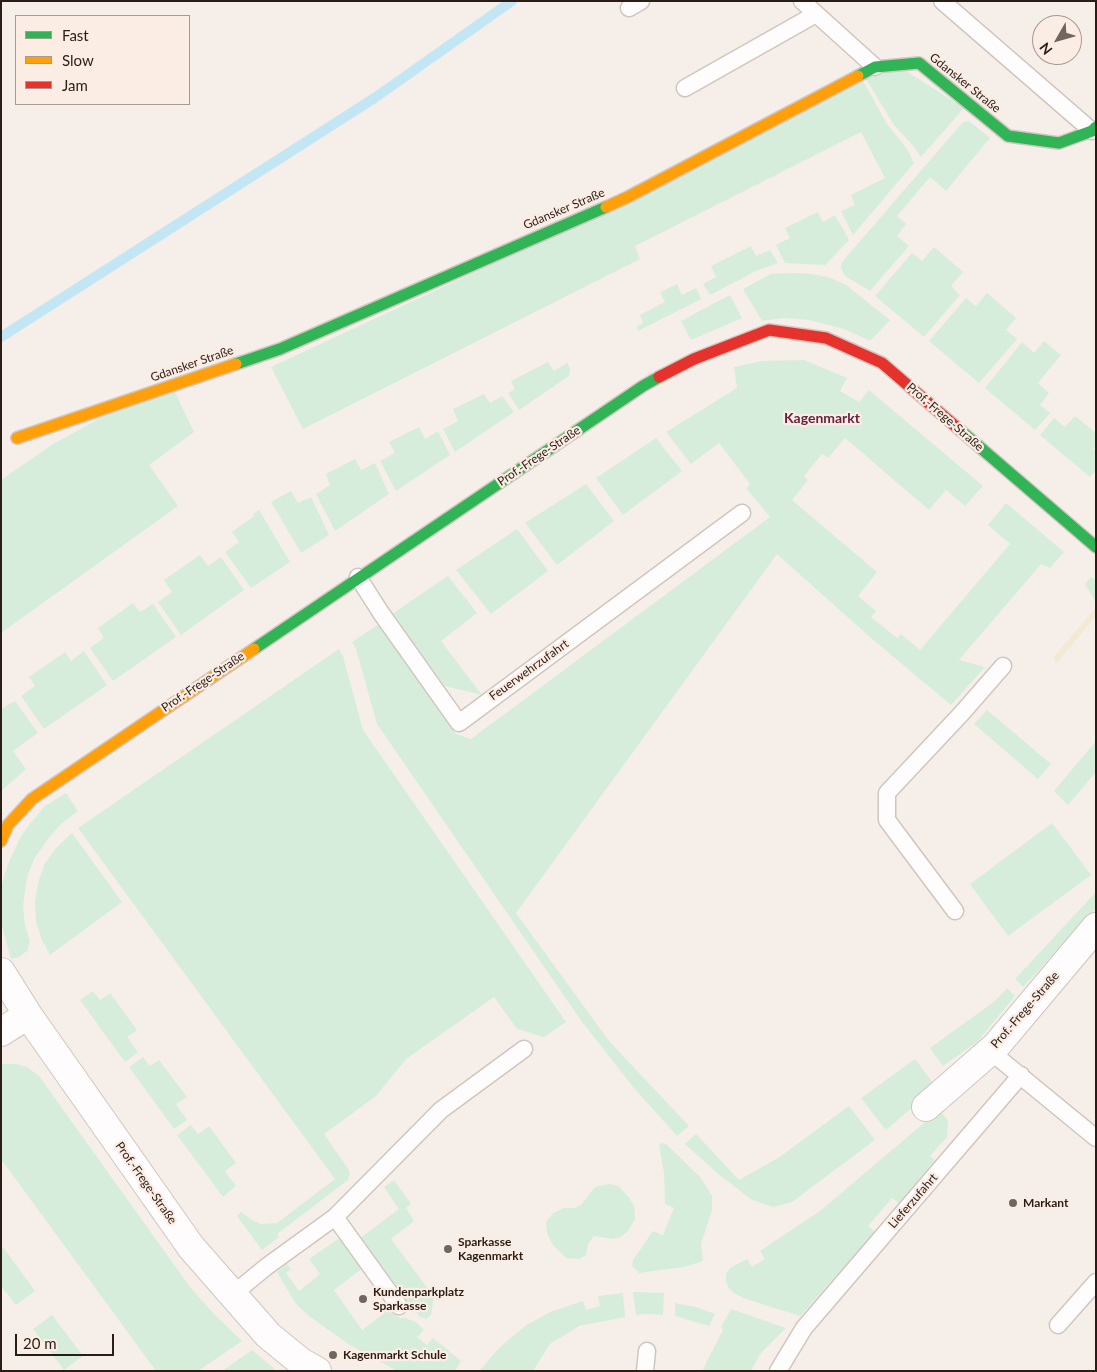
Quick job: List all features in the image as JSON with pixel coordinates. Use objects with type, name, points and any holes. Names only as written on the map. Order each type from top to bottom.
[{"type":"street","name":"Gdansker Straße","points":[[17,438],[280,349],[628,196],[874,67],[919,63],[1008,136],[1059,143],[1094,129]]},
{"type":"street","name":"Prof.-Frege-Straße","points":[[1,840],[8,825],[32,799],[643,386],[694,359],[769,330],[826,338],[882,363],[1096,547]]},
{"type":"street","name":"Prof.-Frege-Straße","points":[[926,1106],[996,1046],[1096,927]]},
{"type":"street","name":"Prof.-Frege-Straße","points":[[1,972],[28,1015],[191,1247],[268,1335],[302,1362],[317,1371]]},
{"type":"street","points":[[1,1032],[28,1015]]},
{"type":"lane","points":[[802,1],[874,67]]},
{"type":"lane","points":[[942,1],[1094,129]]},
{"type":"lane","points":[[685,88],[816,14]]},
{"type":"lane","name":"Feuerwehrzufahrt","points":[[358,577],[381,614],[459,723],[742,513]]},
{"type":"lane","points":[[955,910],[887,820],[887,793],[1003,666]]},
{"type":"lane","points":[[232,1295],[266,1267],[335,1217],[441,1110],[524,1049]]},
{"type":"lane","points":[[990,1051],[1096,1138]]},
{"type":"lane","name":"Lieferzufahrt","points":[[778,1371],[804,1328],[1021,1075]]},
{"type":"lane","points":[[335,1217],[398,1306]]},
{"type":"lane","points":[[1058,1325],[1096,1282]]},
{"type":"lane","points":[[645,1371],[647,1351]]},
{"type":"green space","points":[[900,67],[964,108],[921,157],[894,125],[866,79]]},
{"type":"green space","points":[[863,81],[887,124],[907,149],[914,163],[853,235],[841,211],[855,205],[851,195],[885,178],[861,132],[635,246],[640,259],[303,429],[271,367],[544,240]]},
{"type":"green space","points":[[969,121],[990,138],[946,191],[930,177],[897,216],[906,224],[897,236],[909,246],[870,291],[845,276],[841,268],[842,262],[963,122]]},
{"type":"green space","points":[[818,212],[823,222],[835,215],[849,240],[825,265],[785,263],[776,245],[790,238],[785,228]]},
{"type":"green space","points":[[751,246],[756,256],[770,250],[778,263],[758,270],[710,295],[703,284],[716,277],[711,266]]},
{"type":"green space","points":[[934,247],[963,272],[951,286],[960,295],[924,337],[875,296],[912,253],[922,261]]},
{"type":"green space","points":[[790,273],[828,277],[846,285],[890,320],[870,341],[844,329],[809,320],[783,318],[762,321],[743,289],[771,274]]},
{"type":"green space","points":[[677,284],[682,295],[696,288],[701,299],[638,331],[636,327],[643,323],[640,315],[665,302],[660,292]]},
{"type":"green space","points":[[987,293],[1016,318],[1006,330],[1017,339],[979,383],[929,341],[966,298],[976,306]]},
{"type":"green space","points":[[730,295],[742,318],[691,340],[681,321]]},
{"type":"green space","points":[[1044,341],[1061,355],[1038,383],[1049,393],[1040,405],[1050,413],[1035,430],[985,388],[1022,342],[1034,353]]},
{"type":"green space","points":[[804,360],[847,378],[840,391],[859,402],[869,390],[983,486],[965,506],[946,490],[929,510],[845,438],[828,458],[822,454],[804,476],[808,480],[792,500],[877,572],[858,596],[876,611],[871,617],[897,638],[901,634],[920,650],[1010,544],[988,525],[1006,503],[1064,552],[1050,568],[1041,564],[959,660],[985,667],[951,705],[871,638],[777,554],[516,913],[609,1041],[689,1126],[677,1136],[633,1087],[580,1019],[377,724],[356,649],[352,642],[379,624],[456,734],[471,739],[770,517],[746,488],[750,484],[719,443],[691,464],[666,432],[737,388],[734,367],[762,361]]},
{"type":"green space","points":[[548,362],[554,371],[567,363],[570,368],[569,376],[519,410],[508,393],[515,389],[511,381]]},
{"type":"green space","points":[[174,390],[194,432],[149,465],[178,506],[1,633],[1,480],[53,444],[104,416]]},
{"type":"green space","points":[[484,394],[490,403],[502,396],[514,412],[455,452],[443,429],[458,421],[453,409]]},
{"type":"green space","points":[[1075,416],[1096,433],[1096,446],[1093,449],[1096,452],[1096,470],[1090,477],[1040,435],[1054,418],[1065,427]]},
{"type":"green space","points":[[419,427],[425,439],[438,431],[450,455],[396,491],[380,461],[395,453],[389,442]]},
{"type":"green space","points":[[656,438],[682,471],[623,515],[596,478]]},
{"type":"green space","points":[[355,459],[361,470],[375,463],[389,494],[335,531],[316,494],[330,485],[326,474]]},
{"type":"green space","points":[[586,484],[614,521],[557,565],[525,523]]},
{"type":"green space","points":[[291,491],[298,503],[311,497],[329,535],[301,553],[271,502]]},
{"type":"green space","points":[[259,510],[290,562],[251,588],[225,552],[239,542],[232,532]]},
{"type":"green space","points":[[517,529],[548,571],[491,614],[456,570]]},
{"type":"green space","points":[[200,555],[208,566],[221,557],[244,590],[181,635],[158,602],[172,592],[164,580]]},
{"type":"green space","points":[[448,576],[477,613],[441,641],[482,695],[445,686],[392,614]]},
{"type":"green space","points":[[1091,577],[1096,581],[1096,603],[1085,584]]},
{"type":"green space","points":[[133,603],[140,612],[153,604],[176,637],[113,681],[90,648],[104,638],[98,628]]},
{"type":"green space","points":[[339,649],[343,656],[363,730],[566,1022],[544,1037],[517,1029],[494,997],[406,1059],[376,1096],[324,1134],[347,1167],[350,1173],[348,1180],[277,1234],[279,1237],[262,1250],[237,1216],[241,1212],[261,1224],[277,1223],[335,1179],[78,828]]},
{"type":"green space","points":[[84,651],[107,685],[44,729],[21,696],[35,686],[29,677],[65,652],[71,661]]},
{"type":"green space","points":[[15,701],[38,733],[13,751],[26,769],[1,791],[1,709]]},
{"type":"green space","points":[[987,710],[1051,764],[1038,779],[974,724]]},
{"type":"green space","points":[[1096,741],[1096,772],[1068,805],[1054,791]]},
{"type":"green space","points":[[66,793],[78,811],[61,824],[34,859],[27,877],[23,906],[25,926],[30,941],[27,951],[19,957],[11,959],[2,926],[1,888],[8,864],[21,836],[30,824],[45,806]]},
{"type":"green space","points":[[1052,823],[1091,875],[1008,936],[970,884]]},
{"type":"green space","points":[[72,833],[122,902],[50,955],[42,940],[36,922],[35,902],[44,865],[55,849]]},
{"type":"green space","points":[[1096,892],[1096,909],[1023,987],[1015,979]]},
{"type":"green space","points":[[1007,988],[1015,996],[977,1042],[943,1066],[930,1048],[995,1001]]},
{"type":"green space","points":[[93,991],[100,1000],[110,993],[137,1030],[127,1037],[138,1052],[125,1062],[80,1000]]},
{"type":"green space","points":[[143,1057],[150,1066],[159,1060],[187,1097],[176,1104],[187,1120],[174,1129],[129,1067]]},
{"type":"green space","points":[[915,1059],[936,1087],[886,1130],[861,1098]]},
{"type":"green space","points":[[1,1064],[16,1064],[27,1067],[39,1076],[190,1287],[242,1341],[198,1371],[156,1371],[1,1159]]},
{"type":"green space","points":[[849,1106],[875,1140],[792,1202],[773,1207],[752,1200],[716,1172],[685,1144],[696,1134],[739,1180],[778,1158]]},
{"type":"green space","points":[[938,1111],[948,1121],[947,1137],[930,1156],[935,1160],[899,1203],[892,1198],[868,1226],[875,1232],[800,1316],[746,1299],[735,1294],[729,1288],[726,1282],[726,1274],[730,1268],[747,1259],[752,1267],[765,1259],[760,1251],[820,1211]]},
{"type":"green space","points":[[191,1125],[198,1134],[209,1126],[236,1163],[225,1171],[236,1186],[223,1197],[177,1135]]},
{"type":"green space","points":[[662,1143],[666,1144],[701,1178],[712,1196],[712,1211],[701,1244],[703,1261],[684,1267],[639,1273],[632,1266],[633,1260],[653,1231],[663,1235],[674,1208],[665,1204],[664,1173],[659,1145]]},
{"type":"green space","points":[[394,1180],[411,1204],[406,1208],[414,1221],[391,1239],[434,1297],[431,1315],[426,1319],[420,1317],[360,1238],[399,1209],[384,1187]]},
{"type":"green space","points":[[609,1184],[618,1186],[628,1196],[634,1206],[635,1219],[628,1231],[621,1237],[613,1239],[594,1236],[588,1244],[586,1255],[579,1259],[566,1258],[553,1245],[547,1233],[546,1222],[553,1213],[564,1208],[575,1208],[581,1205],[595,1187]]},
{"type":"green space","points":[[341,1237],[363,1268],[334,1290],[362,1330],[391,1308],[399,1318],[416,1322],[424,1330],[417,1337],[427,1345],[433,1338],[461,1361],[455,1371],[397,1371],[350,1345],[310,1317],[296,1304],[277,1272],[287,1264],[291,1269],[286,1273],[299,1291],[320,1274],[309,1259]]},
{"type":"green space","points":[[3,1247],[35,1291],[16,1305],[1,1286],[1,1248]]},
{"type":"green space","points":[[633,1292],[664,1293],[663,1315],[636,1315]]},
{"type":"green space","points":[[623,1293],[625,1317],[579,1326],[550,1344],[533,1371],[479,1371],[500,1347],[525,1326],[550,1312],[583,1301],[586,1310],[600,1306],[598,1296]]},
{"type":"green space","points":[[675,1303],[696,1307],[715,1314],[709,1326],[675,1316]]},
{"type":"green space","points":[[731,1309],[786,1328],[761,1353],[751,1371],[702,1371],[723,1330],[721,1327]]},
{"type":"green space","points":[[52,1315],[83,1356],[64,1370],[33,1329]]},
{"type":"green space","points":[[252,1350],[277,1371],[222,1371]]},
{"type":"sand","points":[[1096,607],[1096,616],[1056,664],[1053,658]]},
{"type":"waterway","points":[[1,337],[376,97],[512,1]]},
{"type":"traffic: fast","points":[[858,76],[875,67],[919,63],[1008,136],[1059,143],[1092,131],[1096,127]]},
{"type":"traffic: fast","points":[[236,364],[280,349],[606,207]]},
{"type":"traffic: fast","points":[[254,649],[659,377]]},
{"type":"traffic: fast","points":[[961,431],[1096,547]]},
{"type":"traffic: slow","points":[[606,207],[858,76]]},
{"type":"traffic: slow","points":[[17,438],[236,364]]},
{"type":"traffic: slow","points":[[1,841],[8,825],[32,799],[254,649]]},
{"type":"traffic: jam","points":[[659,377],[694,359],[769,330],[826,338],[882,363],[961,431]]},
{"type":"place","name":"Markant","points":[[1013,1203]]},
{"type":"place","name":"Sparkasse Kagenmarkt","points":[[448,1249]]},
{"type":"place","name":"Kundenparkplatz Sparkasse","points":[[363,1299]]},
{"type":"place","name":"Kagenmarkt Schule","points":[[333,1355]]},
{"type":"district","name":"Kagenmarkt","points":[[822,418]]}]
